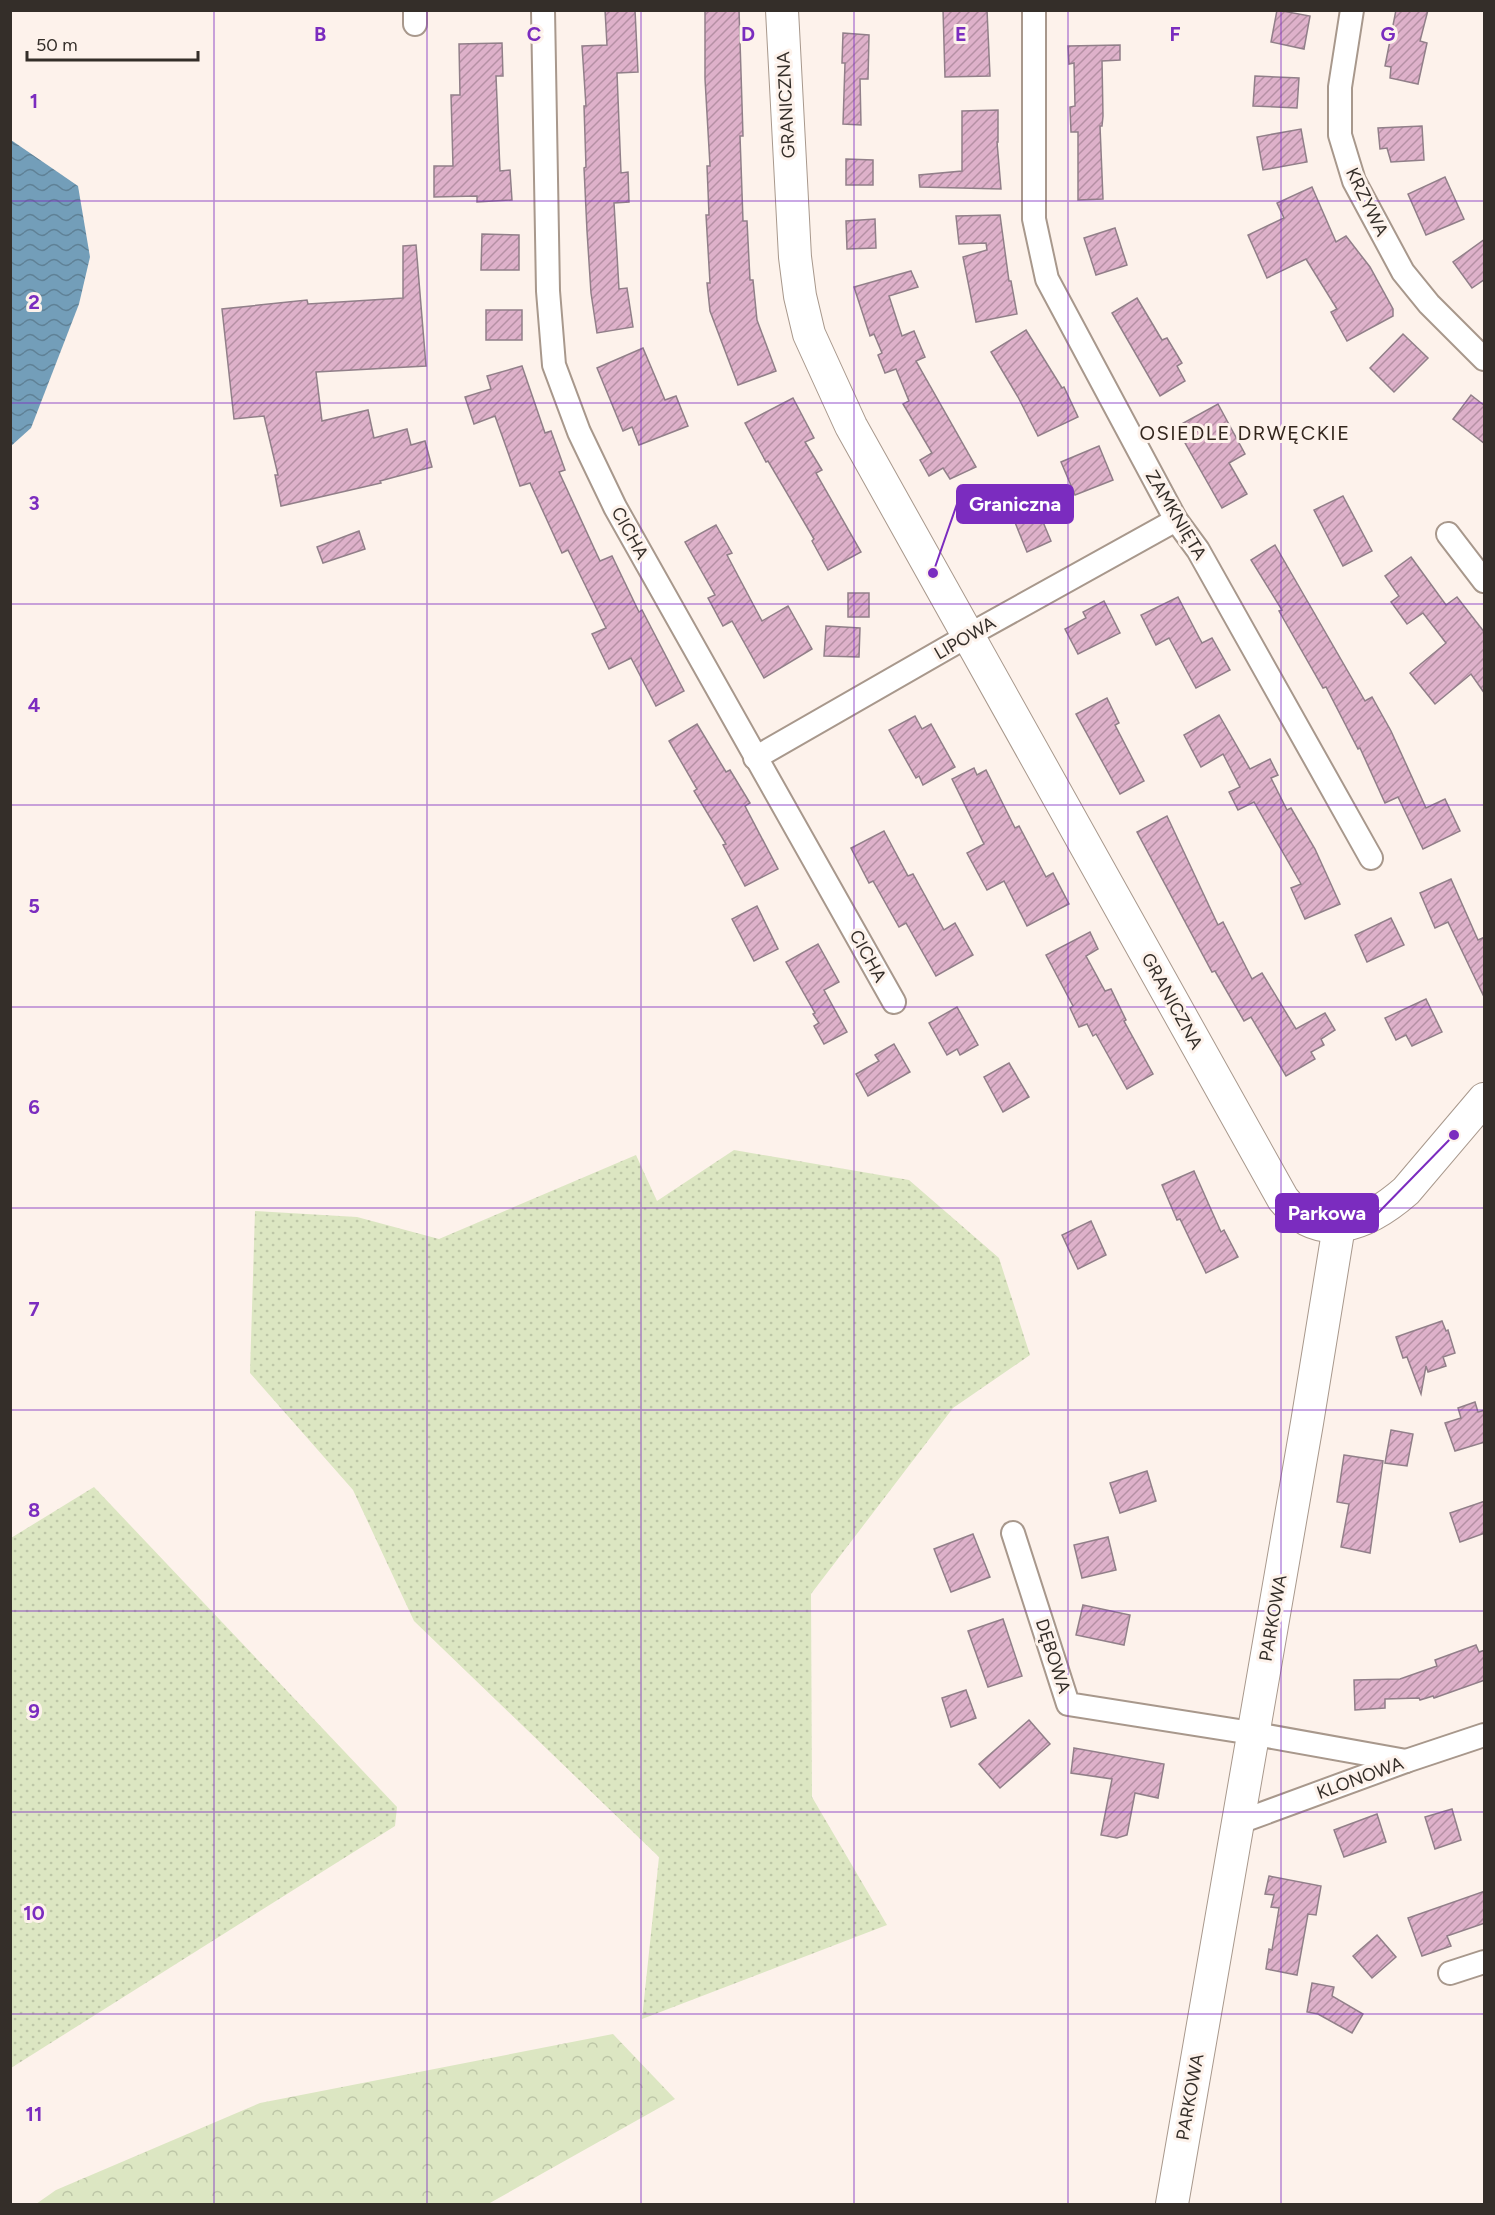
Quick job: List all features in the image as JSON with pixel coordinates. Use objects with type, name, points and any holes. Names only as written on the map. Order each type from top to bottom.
[{"type":"street","name":"CICHA","points":[[543,10],[548,291],[554,365],[579,432],[615,507],[894,1002]]},
{"type":"street","name":"GRANICZNA","points":[[782,10],[795,257],[800,296],[809,334],[851,426],[1283,1199],[1297,1214],[1312,1223],[1339,1226]]},
{"type":"street","name":"ZAMKNIĘTA","points":[[1034,10],[1034,219],[1047,279],[1176,520],[1198,550],[1371,858]]},
{"type":"street","name":"KRZYWA","points":[[1352,10],[1340,87],[1340,135],[1354,181],[1402,272],[1429,304],[1480,346]]},
{"type":"street","name":"LIPOWA","points":[[755,758],[1176,520]]},
{"type":"street","points":[[1448,534],[1485,580]]},
{"type":"street","points":[[1339,1226],[1358,1221],[1391,1204],[1406,1191],[1485,1100]]},
{"type":"street","name":"PARKOWA","points":[[1172,2205],[1339,1226]]},
{"type":"street","name":"DĘBOWA","points":[[1013,1533],[1068,1704],[1253,1734]]},
{"type":"street","points":[[1253,1734],[1406,1761]]},
{"type":"street","name":"KLONOWA","points":[[1237,1823],[1406,1761],[1485,1735]]},
{"type":"street","points":[[1450,1973],[1485,1962]]},
{"type":"green space","points":[[734,1150],[909,1180],[999,1258],[1030,1355],[953,1408],[811,1594],[812,1797],[887,1925],[642,2019],[659,1857],[414,1621],[353,1490],[250,1373],[255,1211],[357,1217],[439,1239],[636,1155],[657,1201]]},
{"type":"green space","points":[[94,1487],[397,1807],[395,1826],[11,2068],[11,1538]]},
{"type":"green space","points":[[613,2034],[675,2099],[488,2204],[36,2204],[56,2190],[260,2103]]},
{"type":"water","points":[[11,140],[78,186],[90,257],[79,304],[31,428],[11,446]]},
{"type":"building","points":[[605,10],[635,10],[638,72],[617,73],[621,173],[628,172],[629,202],[614,203],[619,289],[627,288],[633,327],[597,333],[591,293],[587,231],[584,168],[586,167],[584,106],[586,106],[582,46],[607,45]]},
{"type":"building","points":[[705,10],[739,10],[743,221],[747,221],[750,280],[753,280],[757,320],[776,371],[738,385],[710,311],[707,283],[710,283],[706,215],[709,215],[707,166],[710,166],[705,79]]},
{"type":"building","points":[[943,10],[987,10],[990,76],[945,77]]},
{"type":"building","points":[[1277,10],[1310,16],[1304,49],[1271,42]]},
{"type":"building","points":[[1396,10],[1428,10],[1420,41],[1427,43],[1418,84],[1390,78],[1391,67],[1385,66]]},
{"type":"building","points":[[843,33],[869,35],[868,79],[860,79],[861,125],[843,124],[845,63],[842,63]]},
{"type":"building","points":[[502,43],[503,76],[496,76],[500,171],[510,170],[512,200],[477,202],[477,196],[434,197],[434,166],[453,166],[451,95],[460,95],[459,44]]},
{"type":"building","points":[[1120,45],[1120,60],[1102,61],[1103,116],[1102,126],[1100,126],[1103,199],[1078,200],[1078,132],[1071,132],[1070,107],[1075,106],[1074,63],[1069,64],[1068,46]]},
{"type":"building","points":[[1255,76],[1299,78],[1297,108],[1253,106]]},
{"type":"building","points":[[998,110],[997,142],[1001,189],[920,187],[919,175],[962,171],[962,111]]},
{"type":"building","points":[[1422,126],[1424,160],[1391,162],[1387,148],[1380,149],[1378,128]]},
{"type":"building","points":[[1301,129],[1307,162],[1263,170],[1257,137]]},
{"type":"building","points":[[846,159],[873,160],[873,185],[846,185]]},
{"type":"building","points":[[1445,177],[1464,219],[1426,235],[1408,194]]},
{"type":"building","points":[[1312,187],[1336,242],[1346,236],[1370,267],[1393,309],[1393,316],[1347,341],[1331,312],[1337,309],[1306,259],[1267,278],[1248,235],[1284,218],[1277,203]]},
{"type":"building","points":[[1000,215],[1009,281],[1011,281],[1017,314],[976,322],[963,257],[987,250],[986,243],[959,244],[956,216]]},
{"type":"building","points":[[875,219],[876,248],[847,249],[846,221]]},
{"type":"building","points":[[1115,228],[1127,265],[1096,275],[1084,238]]},
{"type":"building","points":[[482,234],[519,235],[519,270],[481,270]]},
{"type":"building","points":[[1485,239],[1485,279],[1472,288],[1453,262]]},
{"type":"building","points":[[416,245],[426,366],[316,372],[322,421],[368,410],[374,438],[407,429],[411,445],[425,441],[432,467],[380,481],[381,483],[281,506],[275,475],[278,475],[264,416],[234,419],[222,309],[307,300],[308,304],[403,298],[403,246]]},
{"type":"building","points":[[911,271],[918,287],[889,296],[902,336],[914,331],[925,357],[916,361],[976,467],[950,479],[943,468],[929,476],[920,460],[932,453],[903,404],[909,401],[896,369],[885,373],[878,355],[882,353],[874,334],[870,336],[854,287]]},
{"type":"building","points":[[1137,298],[1162,340],[1167,338],[1182,363],[1177,366],[1185,381],[1160,396],[1112,313]]},
{"type":"building","points":[[486,310],[522,310],[522,340],[486,340]]},
{"type":"building","points":[[1026,330],[1062,388],[1064,387],[1078,417],[1038,436],[991,352]]},
{"type":"building","points":[[1403,334],[1428,358],[1394,392],[1370,368]]},
{"type":"building","points":[[643,348],[665,400],[676,396],[688,426],[639,445],[632,427],[623,431],[597,368]]},
{"type":"building","points":[[522,366],[545,433],[551,431],[565,470],[559,472],[600,561],[612,556],[639,612],[642,610],[684,691],[656,706],[631,658],[609,669],[592,634],[606,628],[568,550],[562,553],[530,483],[520,486],[495,416],[474,424],[465,397],[491,389],[487,376]]},
{"type":"building","points":[[1471,395],[1485,406],[1485,444],[1453,419]]},
{"type":"building","points":[[793,398],[814,438],[805,442],[822,470],[816,473],[861,552],[828,570],[812,541],[814,539],[768,461],[766,462],[745,423]]},
{"type":"building","points":[[1218,404],[1245,454],[1229,463],[1247,494],[1222,508],[1176,427]]},
{"type":"building","points":[[1099,446],[1113,480],[1075,495],[1061,462]]},
{"type":"building","points":[[1343,496],[1372,551],[1343,566],[1314,510]]},
{"type":"building","points":[[1038,510],[1051,541],[1027,552],[1014,520]]},
{"type":"building","points":[[716,525],[732,553],[727,555],[762,621],[788,606],[812,649],[764,678],[732,621],[723,626],[708,598],[715,595],[685,542]]},
{"type":"building","points":[[359,531],[365,549],[323,563],[317,547]]},
{"type":"building","points":[[1275,545],[1365,701],[1372,697],[1391,731],[1426,808],[1445,799],[1460,831],[1423,849],[1398,797],[1385,803],[1360,748],[1358,749],[1326,687],[1323,688],[1279,611],[1282,610],[1251,560]]},
{"type":"building","points":[[1411,557],[1446,605],[1457,597],[1485,633],[1485,694],[1471,674],[1435,704],[1410,673],[1446,643],[1423,613],[1407,624],[1391,602],[1399,596],[1385,576]]},
{"type":"building","points":[[848,593],[869,593],[869,617],[848,617]]},
{"type":"building","points":[[1178,597],[1202,643],[1212,638],[1230,670],[1196,688],[1169,638],[1156,645],[1141,615]]},
{"type":"building","points":[[1104,601],[1120,633],[1078,654],[1065,629],[1086,618],[1083,612]]},
{"type":"building","points":[[826,626],[860,628],[859,657],[824,656]]},
{"type":"building","points":[[1107,698],[1119,723],[1115,725],[1144,781],[1120,794],[1076,714]]},
{"type":"building","points":[[1219,715],[1250,769],[1270,759],[1278,775],[1271,778],[1287,810],[1291,808],[1315,849],[1340,904],[1305,919],[1291,888],[1301,884],[1254,802],[1238,810],[1229,792],[1240,787],[1223,754],[1201,767],[1184,735]]},
{"type":"building","points":[[915,716],[922,729],[931,724],[955,767],[923,785],[919,776],[916,778],[889,730]]},
{"type":"building","points":[[697,724],[726,772],[730,770],[750,803],[745,806],[778,869],[745,886],[723,845],[726,844],[694,791],[697,789],[669,741]]},
{"type":"building","points":[[974,768],[977,775],[986,770],[1015,828],[1019,826],[1046,877],[1053,873],[1069,904],[1027,926],[1004,881],[987,890],[967,853],[984,844],[952,779]]},
{"type":"building","points":[[1167,816],[1218,925],[1223,922],[1252,979],[1262,973],[1296,1029],[1325,1013],[1335,1030],[1321,1039],[1324,1045],[1311,1052],[1315,1059],[1286,1076],[1251,1017],[1244,1021],[1215,971],[1212,972],[1137,832]]},
{"type":"building","points":[[884,831],[908,876],[913,874],[944,930],[955,923],[973,955],[936,976],[906,923],[899,927],[873,881],[869,883],[851,848]]},
{"type":"building","points":[[1451,879],[1478,940],[1485,937],[1485,999],[1448,922],[1435,928],[1420,893]]},
{"type":"building","points":[[757,906],[778,949],[754,961],[732,919]]},
{"type":"building","points":[[1391,918],[1404,945],[1367,962],[1355,935]]},
{"type":"building","points":[[1090,932],[1098,949],[1086,956],[1105,991],[1111,989],[1126,1020],[1124,1021],[1153,1074],[1127,1089],[1096,1034],[1093,1036],[1087,1024],[1079,1027],[1070,1008],[1073,1006],[1046,955]]},
{"type":"building","points":[[818,944],[839,982],[824,990],[847,1032],[824,1044],[814,1026],[819,1023],[813,1014],[815,1013],[786,962]]},
{"type":"building","points":[[1426,999],[1442,1032],[1412,1046],[1406,1035],[1396,1040],[1385,1018]]},
{"type":"building","points":[[957,1007],[978,1045],[960,1055],[957,1049],[947,1055],[929,1023]]},
{"type":"building","points":[[894,1044],[910,1072],[868,1096],[856,1074],[879,1061],[875,1055]]},
{"type":"building","points":[[1009,1063],[1029,1097],[1003,1112],[984,1077]]},
{"type":"building","points":[[1194,1171],[1221,1232],[1224,1230],[1238,1257],[1206,1273],[1180,1219],[1177,1220],[1162,1185]]},
{"type":"building","points":[[1091,1221],[1106,1255],[1078,1269],[1062,1235]]},
{"type":"building","points":[[1442,1321],[1446,1331],[1448,1330],[1455,1353],[1443,1357],[1446,1366],[1428,1372],[1426,1366],[1421,1394],[1407,1357],[1403,1358],[1396,1337]]},
{"type":"building","points":[[1475,1402],[1478,1412],[1485,1410],[1485,1442],[1455,1451],[1445,1423],[1461,1418],[1458,1408]]},
{"type":"building","points":[[1391,1430],[1413,1434],[1407,1466],[1385,1463]]},
{"type":"building","points":[[1344,1455],[1383,1461],[1370,1553],[1341,1547],[1349,1504],[1337,1502]]},
{"type":"building","points":[[1147,1471],[1156,1501],[1120,1513],[1110,1483]]},
{"type":"building","points":[[1485,1501],[1485,1533],[1460,1542],[1450,1513]]},
{"type":"building","points":[[973,1534],[990,1577],[951,1592],[934,1549]]},
{"type":"building","points":[[1108,1537],[1116,1570],[1082,1578],[1074,1545]]},
{"type":"building","points":[[1083,1605],[1130,1615],[1124,1645],[1076,1635]]},
{"type":"building","points":[[1003,1619],[1022,1676],[988,1687],[968,1631]]},
{"type":"building","points":[[1476,1645],[1479,1652],[1485,1650],[1485,1680],[1434,1698],[1433,1696],[1420,1700],[1419,1698],[1385,1699],[1385,1708],[1355,1710],[1354,1680],[1400,1679],[1437,1666],[1435,1660]]},
{"type":"building","points":[[966,1690],[976,1718],[951,1727],[942,1698]]},
{"type":"building","points":[[1029,1720],[1050,1744],[1000,1788],[979,1764]]},
{"type":"building","points":[[1074,1748],[1164,1764],[1158,1798],[1135,1793],[1127,1835],[1117,1838],[1101,1835],[1112,1779],[1071,1773]]},
{"type":"building","points":[[1452,1809],[1461,1840],[1435,1849],[1425,1817]]},
{"type":"building","points":[[1377,1814],[1386,1842],[1344,1857],[1334,1830]]},
{"type":"building","points":[[1269,1876],[1321,1886],[1316,1915],[1308,1914],[1297,1975],[1266,1969],[1269,1949],[1272,1950],[1279,1908],[1271,1907],[1274,1895],[1265,1894]]},
{"type":"building","points":[[1485,1891],[1485,1923],[1447,1936],[1451,1946],[1422,1956],[1408,1918]]},
{"type":"building","points":[[1377,1935],[1396,1957],[1372,1978],[1353,1956]]},
{"type":"building","points":[[1312,1983],[1334,1987],[1332,1996],[1363,2014],[1352,2033],[1318,2014],[1307,2012]]},
{"type":"place","name":"Graniczna","points":[[933,573]]},
{"type":"place","name":"Parkowa","points":[[1454,1135]]},
{"type":"district","name":"OSIEDLE DRWĘCKIE","points":[[1245,433]]}]
